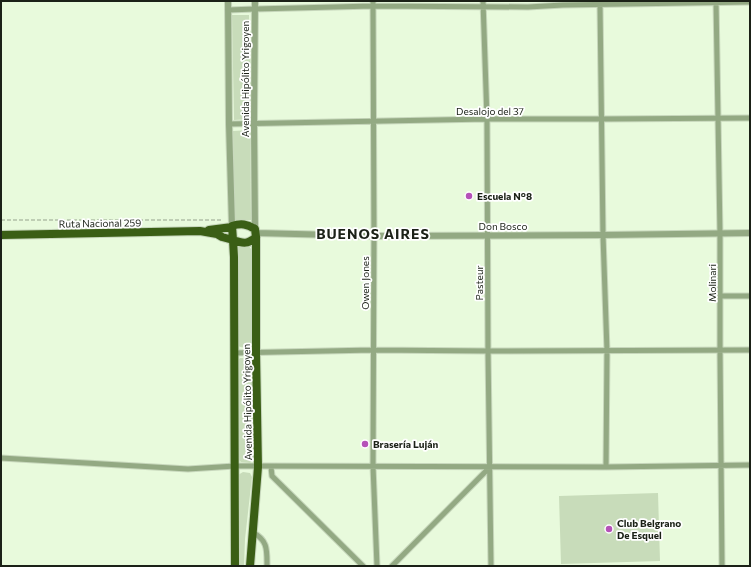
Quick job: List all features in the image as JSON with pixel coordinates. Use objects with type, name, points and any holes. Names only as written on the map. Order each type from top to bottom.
[{"type":"highway","points":[[232,225],[249,225],[256,233],[250,242],[243,243],[233,240],[232,225]]},
{"type":"highway","name":"Ruta Nacional 259","points":[[1,235],[200,231],[232,225]]},
{"type":"highway","name":"Ruta Nacional 259","points":[[200,231],[217,234],[233,240]]},
{"type":"highway","name":"Avenida Hipólito Yrigoyen","points":[[250,566],[258,466],[256,233]]},
{"type":"highway","name":"Avenida Hipólito Yrigoyen","points":[[233,240],[236,566]]},
{"type":"street","name":"Avenida Hipólito Yrigoyen","points":[[228,1],[232,225]]},
{"type":"street","name":"Avenida Hipólito Yrigoyen","points":[[255,1],[254,123],[256,233]]},
{"type":"street","points":[[228,10],[373,3],[483,4],[528,7],[716,1],[750,2]]},
{"type":"street","name":"Molinari","points":[[716,1],[721,296],[720,351],[722,566]]},
{"type":"street","name":"Owen Jones","points":[[373,3],[373,466],[377,566]]},
{"type":"street","name":"Pasteur","points":[[483,4],[487,119],[491,566]]},
{"type":"street","points":[[600,5],[606,351],[606,467]]},
{"type":"street","name":"Desalojo del 37","points":[[229,124],[487,119],[750,118]]},
{"type":"street","name":"Don Bosco","points":[[256,233],[374,236],[488,236],[750,233]]},
{"type":"street","points":[[721,296],[750,296]]},
{"type":"street","points":[[234,353],[373,350],[488,352],[750,350]]},
{"type":"street","points":[[1,458],[188,469],[235,466],[606,467],[750,465]]},
{"type":"street","points":[[271,467],[272,476],[275,480],[363,566]]},
{"type":"street","points":[[392,566],[490,467]]},
{"type":"street","points":[[252,532],[258,535],[265,543],[267,551],[267,566]]},
{"type":"path","points":[[1,220],[232,225]]},
{"type":"green space","points":[[232,15],[249,15],[251,119],[234,120]]},
{"type":"green space","points":[[250,130],[251,220],[234,220],[233,131]]},
{"type":"green space","points":[[239,245],[249,246],[251,249],[252,345],[249,348],[240,347],[237,344],[236,247]]},
{"type":"green space","points":[[240,358],[249,358],[252,363],[253,460],[250,463],[241,462],[238,459],[237,362]]},
{"type":"green space","points":[[243,472],[250,473],[252,477],[245,539],[244,566],[239,566],[238,475]]},
{"type":"green space","name":"Club Belgrano De Esquel","points":[[658,493],[660,561],[561,564],[559,496]]},
{"type":"place","name":"Escuela N°8","points":[[469,196]]},
{"type":"place","name":"Brasería Luján","points":[[365,444]]},
{"type":"place","name":"Club Belgrano De Esquel","points":[[609,529]]},
{"type":"district","name":"BUENOS AIRES","points":[[373,234]]}]
